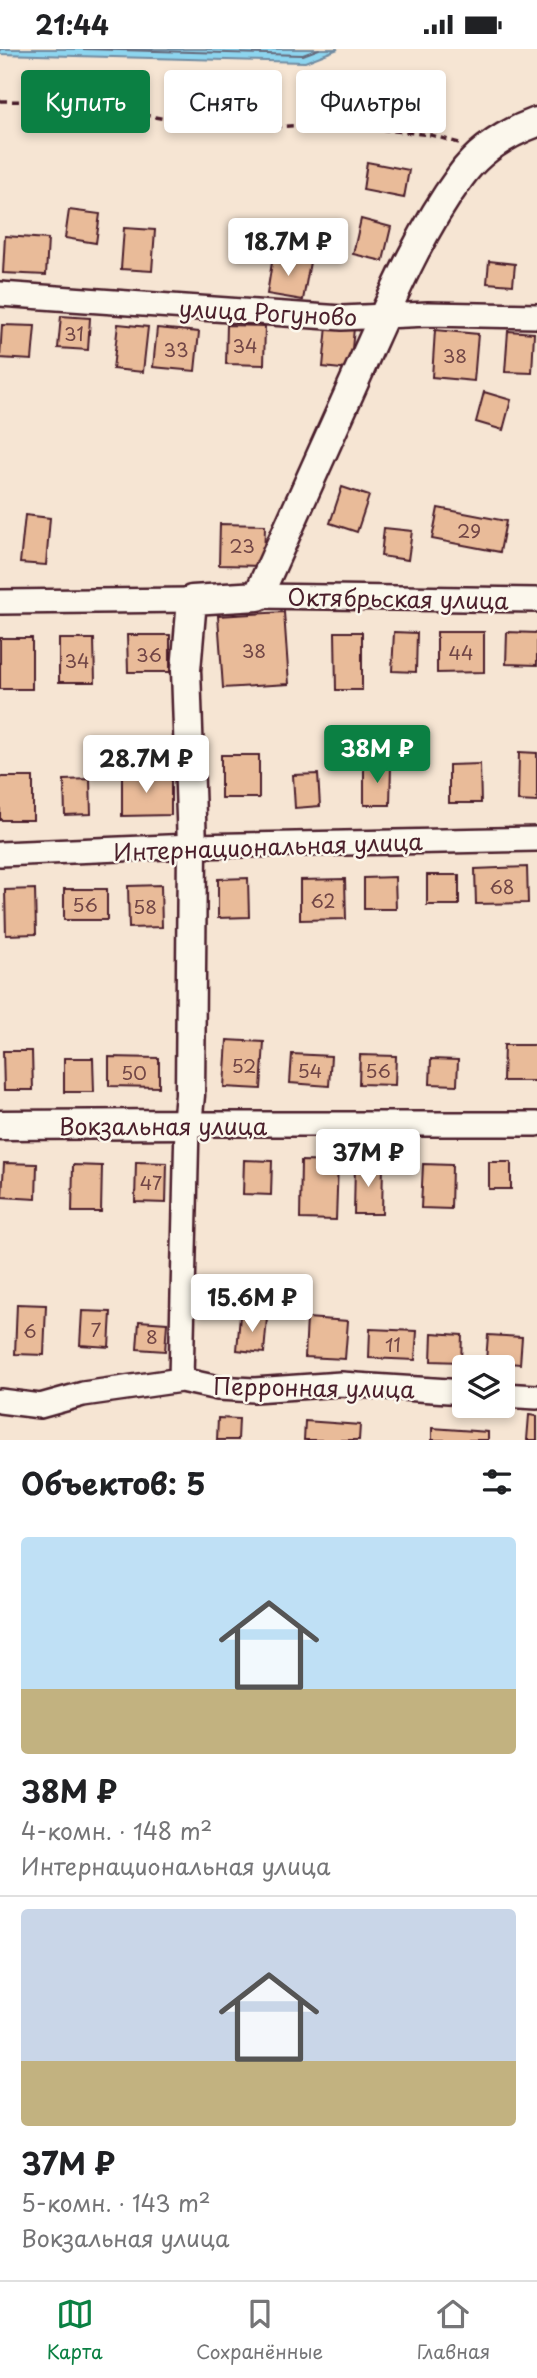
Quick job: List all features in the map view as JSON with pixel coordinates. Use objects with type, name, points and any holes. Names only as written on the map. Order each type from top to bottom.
[{"type":"street","points":[[0,602],[192,600],[258,596],[383,317],[428,230],[461,176],[485,151],[513,131],[537,122]]},
{"type":"street","name":"улица Рогуново","points":[[0,295],[342,318],[428,314],[537,316]]},
{"type":"street","name":"Октябрьская улица","points":[[258,596],[537,600]]},
{"type":"street","points":[[181,1380],[190,1095],[192,846],[186,670],[192,600]]},
{"type":"street","name":"Интернациональная улица","points":[[0,854],[192,846],[537,839]]},
{"type":"street","name":"Вокзальная улица","points":[[0,1125],[537,1123]]},
{"type":"street","name":"Перронная улица","points":[[0,1401],[40,1406],[83,1394],[181,1380],[218,1388],[254,1390],[330,1384],[452,1391]]},
{"type":"street","points":[[515,1396],[537,1397]]},
{"type":"path","points":[[0,101],[74,102],[183,122],[245,128],[334,124],[431,135],[485,151]]},
{"type":"water","points":[[0,49],[338,49],[305,62],[0,54]]},
{"type":"building","points":[[367,162],[409,170],[404,198],[363,190]]},
{"type":"building","points":[[69,210],[100,214],[96,243],[65,238]]},
{"type":"building","points":[[361,219],[391,227],[383,261],[353,254]]},
{"type":"building","points":[[124,228],[155,230],[152,271],[121,269]]},
{"type":"building","points":[[5,236],[48,239],[46,275],[3,273]]},
{"type":"building","points":[[273,256],[310,262],[303,300],[267,294]]},
{"type":"building","points":[[489,261],[515,264],[513,285],[487,283]]},
{"type":"building","points":[[61,316],[90,318],[88,350],[58,348]]},
{"type":"building","points":[[118,324],[148,327],[143,372],[113,369]]},
{"type":"building","points":[[2,325],[35,326],[32,360],[0,358]]},
{"type":"building","points":[[227,325],[265,326],[264,365],[226,364]]},
{"type":"building","points":[[327,326],[354,328],[350,370],[323,367]]},
{"type":"building","points":[[157,328],[199,332],[195,371],[153,367]]},
{"type":"building","points":[[435,330],[478,334],[474,381],[432,377]]},
{"type":"building","points":[[508,331],[534,333],[532,373],[505,372]]},
{"type":"building","points":[[484,392],[511,400],[503,430],[476,422]]},
{"type":"building","points":[[342,487],[369,496],[357,532],[330,523]]},
{"type":"building","points":[[438,508],[506,521],[500,552],[432,539]]},
{"type":"building","points":[[25,515],[50,518],[46,565],[20,563]]},
{"type":"building","points":[[220,524],[265,525],[264,566],[219,565]]},
{"type":"building","points":[[384,528],[412,531],[408,560],[381,556]]},
{"type":"building","points":[[284,612],[289,684],[223,688],[218,616]]},
{"type":"building","points":[[335,632],[362,632],[362,690],[336,690]]},
{"type":"building","points":[[394,632],[417,633],[416,672],[392,671]]},
{"type":"building","points":[[437,632],[484,632],[484,672],[437,673]]},
{"type":"building","points":[[507,632],[537,633],[537,665],[506,664]]},
{"type":"building","points":[[127,635],[170,635],[170,672],[128,672]]},
{"type":"building","points":[[0,638],[32,638],[32,689],[0,689]]},
{"type":"building","points":[[59,639],[94,639],[95,682],[59,682]]},
{"type":"building","points":[[519,752],[537,753],[537,802],[518,801]]},
{"type":"building","points":[[221,755],[259,755],[259,798],[221,798]]},
{"type":"building","points":[[480,764],[481,803],[449,803],[449,765]]},
{"type":"building","points":[[364,765],[391,765],[390,805],[364,805]]},
{"type":"building","points":[[171,774],[171,815],[122,816],[122,775]]},
{"type":"building","points":[[318,774],[320,806],[295,808],[293,775]]},
{"type":"building","points":[[0,777],[33,777],[33,820],[0,820]]},
{"type":"building","points":[[90,779],[91,814],[65,815],[64,780]]},
{"type":"building","points":[[527,867],[528,903],[476,904],[475,869]]},
{"type":"building","points":[[427,875],[459,875],[459,905],[427,905]]},
{"type":"building","points":[[395,877],[396,909],[364,909],[364,878]]},
{"type":"building","points":[[248,878],[249,917],[218,918],[218,879]]},
{"type":"building","points":[[345,879],[346,919],[300,920],[300,880]]},
{"type":"building","points":[[161,885],[162,927],[129,928],[128,886]]},
{"type":"building","points":[[35,889],[36,934],[6,935],[5,890]]},
{"type":"building","points":[[64,889],[107,889],[107,920],[64,920]]},
{"type":"building","points":[[227,1040],[264,1042],[261,1089],[224,1087]]},
{"type":"building","points":[[504,1045],[536,1045],[536,1081],[503,1081]]},
{"type":"building","points":[[3,1051],[32,1051],[33,1090],[4,1090]]},
{"type":"building","points":[[292,1054],[331,1056],[329,1086],[290,1083]]},
{"type":"building","points":[[360,1055],[396,1056],[395,1085],[359,1084]]},
{"type":"building","points":[[109,1057],[159,1058],[159,1087],[109,1086]]},
{"type":"building","points":[[64,1058],[93,1058],[94,1092],[64,1092]]},
{"type":"building","points":[[431,1059],[458,1060],[457,1085],[430,1084]]},
{"type":"building","points":[[244,1160],[272,1161],[271,1195],[243,1194]]},
{"type":"building","points":[[301,1161],[338,1162],[336,1220],[300,1219]]},
{"type":"building","points":[[136,1162],[167,1163],[166,1203],[135,1202]]},
{"type":"building","points":[[489,1162],[511,1162],[511,1189],[489,1189]]},
{"type":"building","points":[[4,1163],[37,1164],[36,1199],[2,1197]]},
{"type":"building","points":[[355,1163],[383,1164],[382,1214],[354,1214]]},
{"type":"building","points":[[423,1164],[452,1165],[451,1209],[421,1208]]},
{"type":"building","points":[[73,1165],[102,1166],[101,1212],[72,1212]]},
{"type":"building","points":[[17,1304],[46,1305],[44,1355],[15,1354]]},
{"type":"building","points":[[82,1311],[111,1312],[109,1347],[80,1345]]},
{"type":"building","points":[[240,1316],[267,1318],[264,1353],[237,1350]]},
{"type":"building","points":[[307,1318],[348,1321],[345,1359],[305,1357]]},
{"type":"building","points":[[139,1321],[167,1323],[165,1351],[137,1349]]},
{"type":"building","points":[[370,1329],[417,1331],[415,1360],[369,1358]]},
{"type":"building","points":[[432,1333],[462,1335],[461,1355],[452,1355],[452,1362],[431,1361]]},
{"type":"building","points":[[488,1335],[522,1337],[520,1364],[515,1364],[515,1355],[486,1355]]},
{"type":"building","points":[[529,1415],[537,1416],[537,1440],[527,1440]]},
{"type":"building","points":[[218,1418],[239,1419],[238,1440],[217,1440]]},
{"type":"building","points":[[305,1421],[360,1425],[359,1440],[304,1440]]},
{"type":"building","points":[[432,1428],[488,1432],[488,1440],[432,1440]]}]
